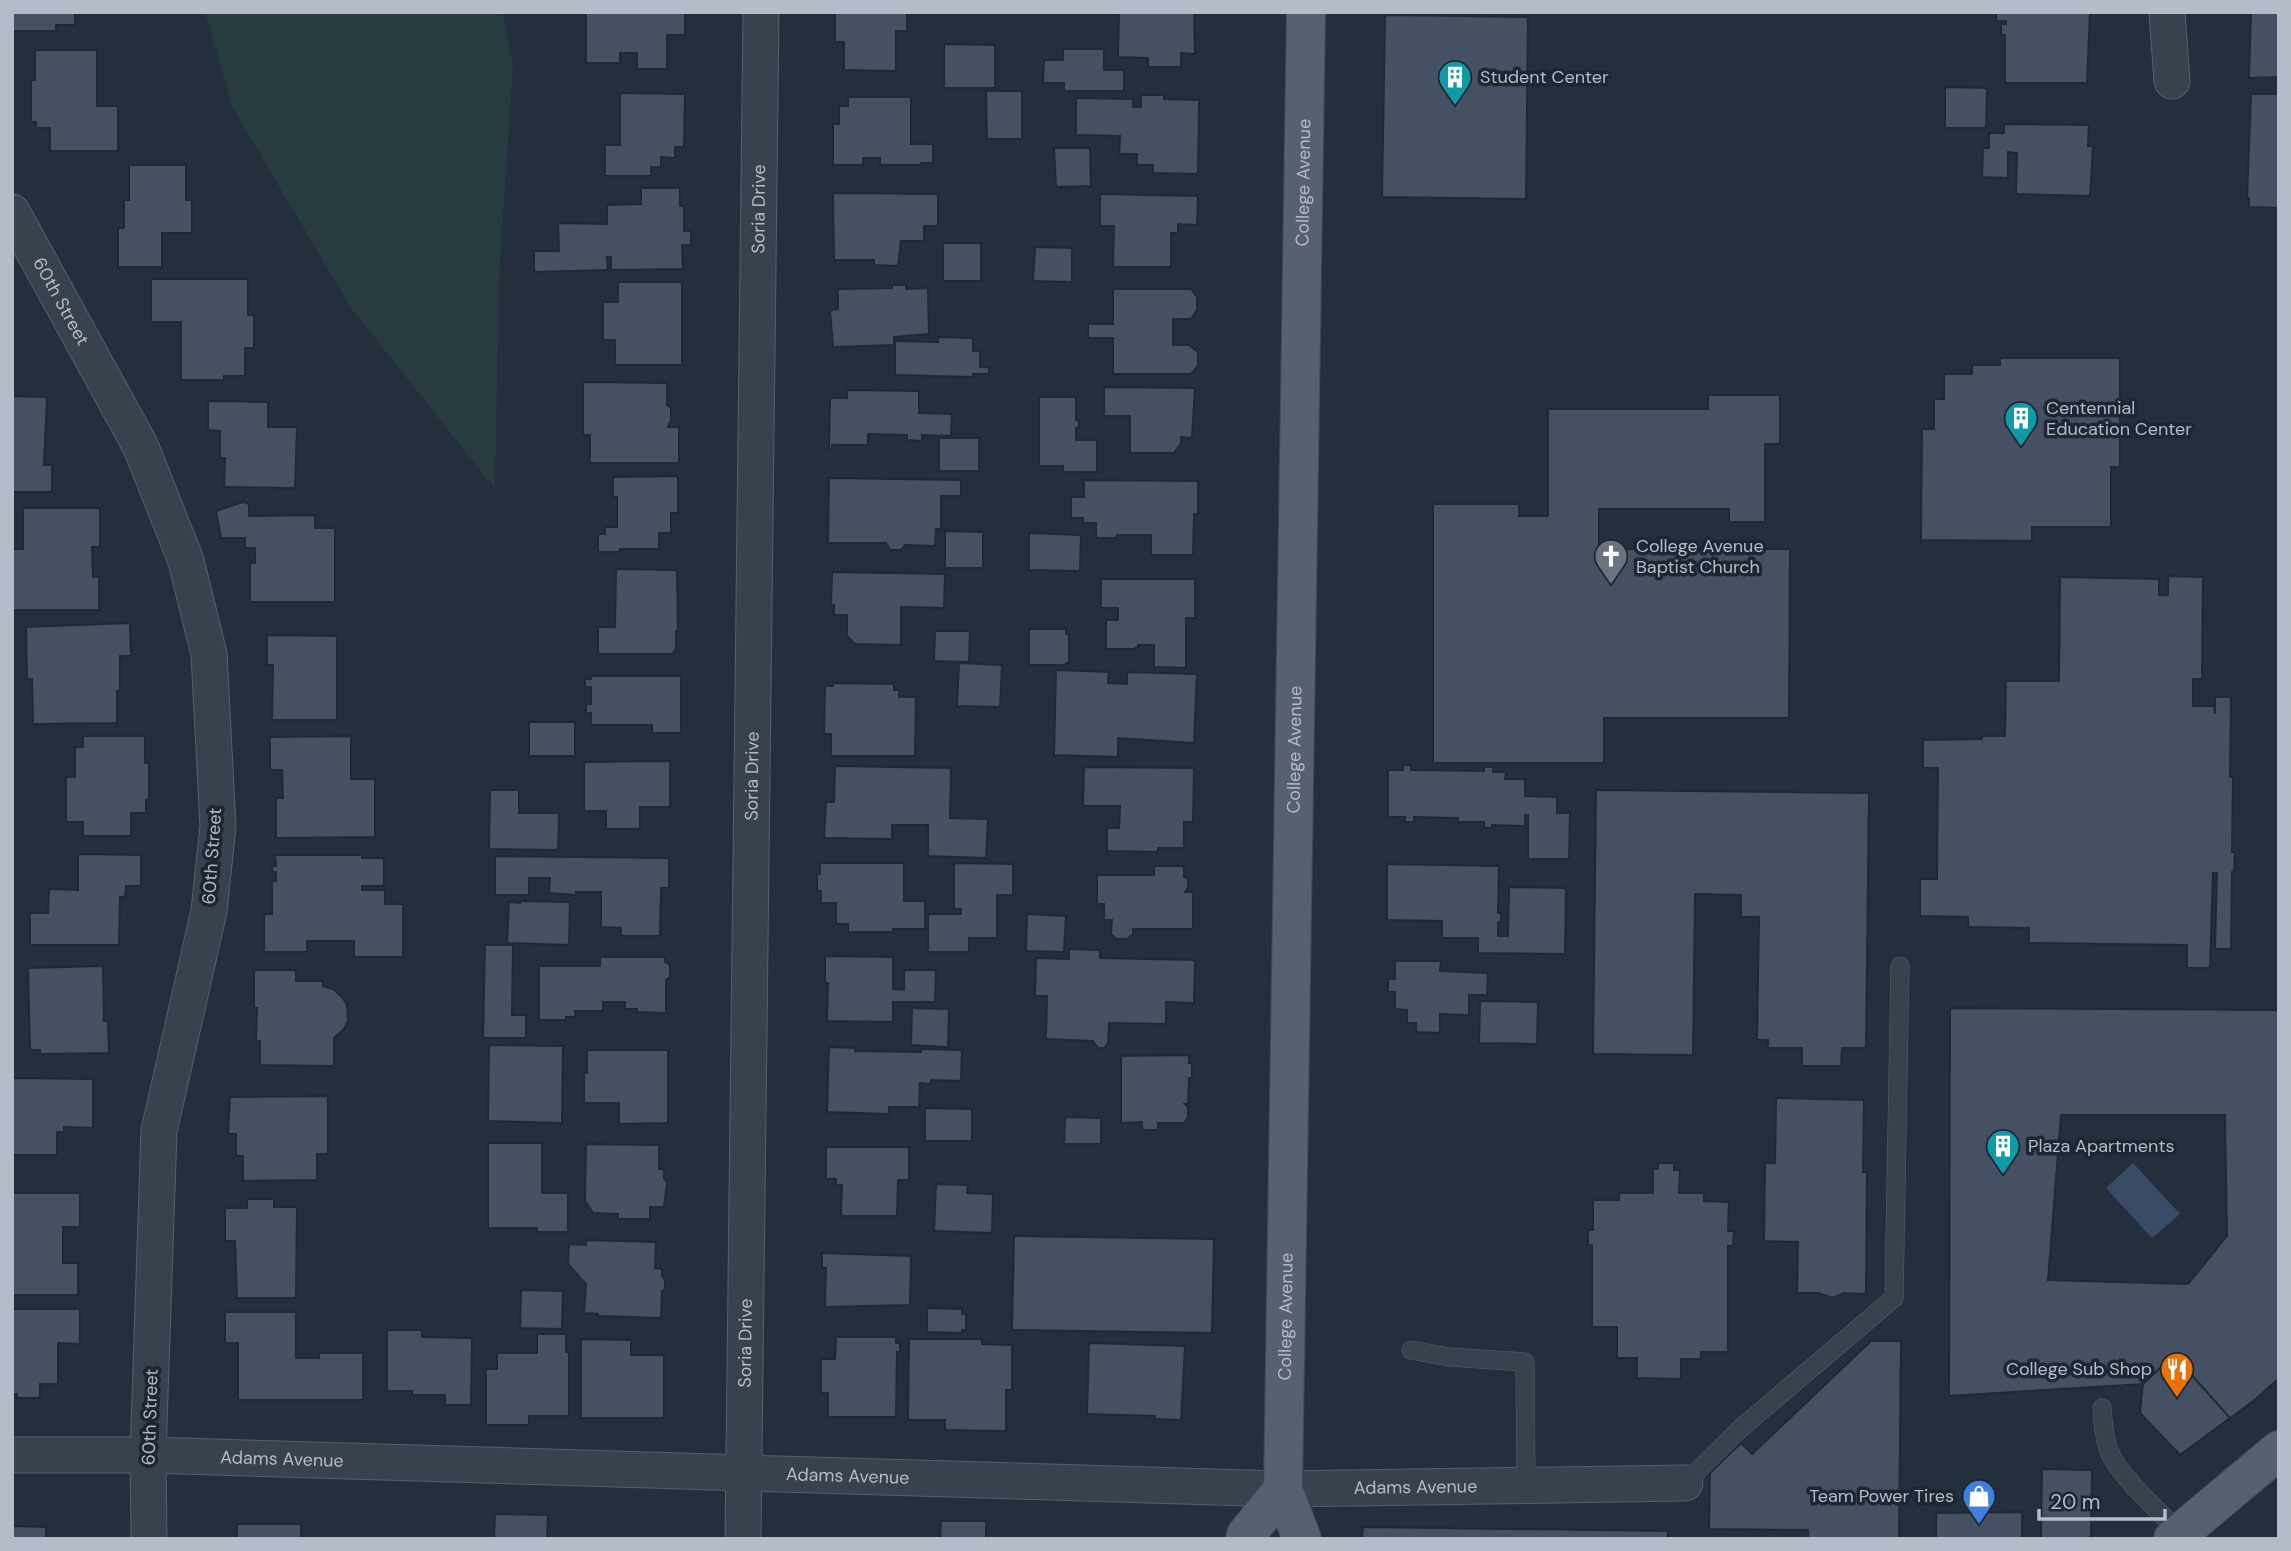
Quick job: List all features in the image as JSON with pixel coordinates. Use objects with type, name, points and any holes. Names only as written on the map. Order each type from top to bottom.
[{"type":"main road","name":"College Avenue","points":[[1302,1539],[1283,1489],[1306,12]]},
{"type":"main road","points":[[2176,1536],[2279,1450]]},
{"type":"main road","points":[[1245,1539],[1283,1489]]},
{"type":"street","name":"Soria Drive","points":[[743,1539],[761,12]]},
{"type":"street","points":[[2167,12],[2172,81]]},
{"type":"street","name":"60th Street","points":[[12,212],[141,447],[186,561],[209,654],[218,826],[209,911],[159,1131],[148,1455],[149,1539]]},
{"type":"street","name":"Adams Avenue","points":[[12,1455],[148,1455],[1283,1489],[1685,1483]]},
{"type":"lane","points":[[1685,1483],[1741,1427],[1894,1298],[1900,966]]},
{"type":"lane","points":[[1411,1350],[1449,1357],[1525,1362],[1526,1485]]},
{"type":"lane","points":[[2102,1408],[2104,1434],[2110,1454],[2176,1536]]},
{"type":"green space","points":[[205,12],[502,12],[513,65],[499,279],[495,489],[352,309],[233,109]]},
{"type":"water","points":[[2133,1163],[2180,1214],[2152,1238],[2106,1188]]},
{"type":"building","points":[[12,12],[75,12],[75,25],[56,25],[56,31],[12,31]]},
{"type":"building","points":[[586,12],[685,12],[685,35],[667,35],[667,69],[637,69],[637,53],[620,53],[620,63],[586,63]]},
{"type":"building","points":[[835,12],[907,12],[907,31],[896,31],[896,71],[844,70],[844,42],[835,42]]},
{"type":"building","points":[[1119,12],[1194,12],[1195,54],[1181,53],[1181,67],[1148,67],[1148,58],[1118,57]]},
{"type":"building","points":[[1996,12],[2090,12],[2087,83],[2005,83],[2005,35],[2001,35],[2001,24],[2006,24],[2006,21],[1996,21]]},
{"type":"building","points":[[2251,12],[2279,12],[2279,77],[2249,78]]},
{"type":"building","name":"Student Center","points":[[1385,15],[1528,17],[1526,199],[1382,197]]},
{"type":"building","points":[[944,44],[995,45],[995,88],[944,88]]},
{"type":"building","points":[[1063,49],[1104,49],[1104,70],[1124,70],[1124,91],[1064,91],[1064,83],[1043,83],[1044,60],[1063,60]]},
{"type":"building","points":[[35,50],[97,50],[97,106],[118,106],[118,151],[50,151],[50,128],[36,128],[36,122],[31,122],[31,80],[35,80]]},
{"type":"building","points":[[1945,87],[1987,88],[1986,128],[1945,128]]},
{"type":"building","points":[[986,91],[1022,91],[1022,139],[987,139]]},
{"type":"building","points":[[620,93],[685,94],[684,147],[675,147],[675,158],[661,157],[661,167],[651,167],[651,176],[605,176],[605,145],[620,145]]},
{"type":"building","points":[[2251,94],[2279,94],[2279,208],[2249,207],[2247,198]]},
{"type":"building","points":[[1141,95],[1199,100],[1198,174],[1153,173],[1153,165],[1137,165],[1137,154],[1119,154],[1120,136],[1076,135],[1076,98],[1133,99],[1133,107],[1141,107]]},
{"type":"building","points":[[848,97],[911,97],[911,144],[933,144],[933,163],[880,165],[880,158],[863,158],[863,165],[833,165],[833,124],[839,124],[839,106],[848,106]]},
{"type":"building","points":[[2004,124],[2089,125],[2088,146],[2093,146],[2090,196],[2016,194],[2017,153],[2008,152],[2008,178],[1982,177],[1983,148],[1989,148],[1989,133],[2004,133]]},
{"type":"building","points":[[1054,148],[1090,148],[1091,186],[1056,187]]},
{"type":"building","points":[[129,165],[186,165],[186,200],[192,200],[192,233],[162,233],[162,267],[118,267],[118,228],[124,228],[124,200],[129,200]]},
{"type":"building","points":[[641,188],[680,188],[680,206],[684,206],[684,231],[691,231],[691,245],[682,245],[683,269],[611,270],[611,257],[607,257],[608,270],[534,272],[534,251],[559,251],[558,223],[607,224],[607,205],[641,204]]},
{"type":"building","points":[[833,193],[938,194],[938,226],[924,226],[924,241],[901,241],[898,266],[874,265],[874,260],[834,260]]},
{"type":"building","points":[[1100,194],[1198,196],[1197,225],[1178,224],[1178,233],[1171,233],[1171,267],[1113,267],[1114,226],[1100,226]]},
{"type":"building","points":[[943,243],[981,243],[981,281],[943,281]]},
{"type":"building","points":[[1035,247],[1072,248],[1072,282],[1033,281]]},
{"type":"building","points":[[151,279],[248,279],[248,315],[254,315],[254,348],[245,348],[245,376],[224,376],[224,380],[181,380],[181,322],[151,322]]},
{"type":"building","points":[[618,282],[682,282],[682,365],[615,365],[615,340],[603,340],[603,302],[618,302]]},
{"type":"building","points":[[892,285],[906,285],[906,289],[928,288],[929,334],[894,337],[894,345],[833,347],[830,310],[838,309],[838,289],[892,288]]},
{"type":"building","points":[[1113,289],[1191,289],[1197,297],[1197,310],[1191,319],[1173,319],[1173,345],[1189,345],[1198,352],[1198,366],[1191,374],[1113,374],[1113,338],[1088,338],[1088,324],[1113,324]]},
{"type":"building","points":[[938,337],[973,338],[973,351],[980,351],[980,367],[989,367],[989,374],[973,374],[973,377],[895,375],[895,341],[938,342]]},
{"type":"building","name":"Centennial Education Center","points":[[2000,358],[2120,358],[2120,467],[2111,467],[2111,527],[2032,527],[2032,541],[1921,540],[1922,429],[1934,429],[1934,399],[1944,399],[1944,374],[1972,374],[1972,365],[2000,365]]},
{"type":"building","points":[[583,382],[667,383],[667,405],[671,408],[668,427],[679,427],[679,463],[590,463],[590,435],[583,435]]},
{"type":"building","points":[[1104,387],[1195,388],[1192,438],[1181,437],[1181,443],[1174,453],[1130,453],[1130,416],[1104,416]]},
{"type":"building","points":[[847,390],[919,391],[919,413],[952,414],[951,436],[922,435],[922,441],[907,440],[907,435],[868,434],[868,445],[832,445],[832,449],[829,449],[830,398],[847,398]]},
{"type":"building","name":"College Avenue Baptist Church","points":[[1708,395],[1780,395],[1780,444],[1765,444],[1765,522],[1729,522],[1729,509],[1599,509],[1599,549],[1790,549],[1789,718],[1604,718],[1604,763],[1433,763],[1433,504],[1519,504],[1519,516],[1548,516],[1548,409],[1708,409]]},
{"type":"building","points":[[12,396],[47,397],[44,465],[52,465],[52,492],[12,492]]},
{"type":"building","points":[[1039,397],[1076,397],[1076,420],[1079,420],[1079,428],[1076,428],[1076,440],[1097,440],[1097,472],[1063,472],[1063,466],[1039,466]]},
{"type":"building","points":[[208,401],[268,402],[268,427],[297,427],[295,488],[224,487],[225,458],[220,458],[220,431],[208,430]]},
{"type":"building","points":[[939,438],[979,438],[979,471],[939,471]]},
{"type":"building","points":[[678,476],[678,513],[671,513],[671,533],[659,533],[659,549],[598,552],[598,534],[605,534],[605,527],[617,527],[617,497],[613,497],[613,477]]},
{"type":"building","points":[[829,478],[961,480],[961,496],[941,496],[941,529],[936,529],[935,546],[905,545],[901,550],[890,550],[886,543],[828,543]]},
{"type":"building","points":[[1084,480],[1198,481],[1198,514],[1194,514],[1193,555],[1151,555],[1151,535],[1096,538],[1096,523],[1083,523],[1083,518],[1071,518],[1071,497],[1084,497]]},
{"type":"building","points":[[243,502],[249,504],[249,516],[315,515],[315,528],[335,528],[335,602],[250,602],[250,563],[255,563],[255,548],[245,548],[245,538],[221,538],[216,511]]},
{"type":"building","points":[[23,508],[100,508],[100,547],[92,547],[93,577],[99,577],[99,610],[12,610],[12,549],[23,549]]},
{"type":"building","points":[[945,531],[983,532],[983,568],[945,568]]},
{"type":"building","points":[[1029,533],[1081,535],[1080,571],[1029,570]]},
{"type":"building","points":[[616,569],[677,570],[678,631],[676,649],[672,654],[598,654],[598,627],[615,627]]},
{"type":"building","points":[[832,572],[945,574],[944,608],[901,607],[901,645],[855,644],[847,636],[847,615],[834,615],[834,605],[831,605]]},
{"type":"building","points":[[2168,576],[2203,577],[2202,679],[2193,679],[2193,706],[2214,706],[2215,714],[2215,697],[2231,697],[2230,777],[2233,777],[2232,852],[2235,852],[2232,872],[2231,949],[2215,949],[2217,873],[2213,873],[2210,968],[2187,968],[2187,945],[2029,943],[2029,928],[1968,927],[1968,917],[1920,916],[1920,879],[1937,879],[1938,768],[1923,768],[1923,740],[2005,736],[2006,681],[2059,681],[2060,577],[2159,579],[2159,595],[2168,595]]},
{"type":"building","points":[[1101,579],[1195,579],[1195,618],[1186,618],[1186,668],[1154,667],[1154,645],[1138,645],[1133,649],[1106,649],[1106,620],[1118,620],[1118,608],[1101,608]]},
{"type":"building","points":[[130,623],[131,656],[120,656],[117,723],[33,724],[32,679],[27,679],[26,627]]},
{"type":"building","points":[[1029,629],[1066,629],[1066,634],[1069,634],[1069,663],[1029,665]]},
{"type":"building","points":[[935,631],[970,631],[969,662],[934,661]]},
{"type":"building","points":[[267,635],[337,636],[337,720],[272,720],[273,665],[267,665]]},
{"type":"building","points":[[959,663],[1002,665],[1000,707],[957,706]]},
{"type":"building","points":[[1056,670],[1109,672],[1108,683],[1127,684],[1127,672],[1197,674],[1194,743],[1118,738],[1118,757],[1054,755]]},
{"type":"building","points":[[591,676],[681,676],[681,733],[652,733],[652,725],[591,725],[591,713],[586,713],[586,704],[591,704],[591,687],[585,687],[585,679],[591,679]]},
{"type":"building","points":[[833,683],[894,684],[894,690],[899,690],[899,697],[916,697],[915,756],[831,756],[831,734],[824,734],[825,686],[833,686]]},
{"type":"building","points":[[529,722],[575,722],[575,756],[529,756]]},
{"type":"building","points":[[83,736],[145,736],[145,763],[149,763],[149,800],[146,800],[146,813],[131,813],[131,836],[83,836],[83,822],[66,822],[66,777],[75,777],[75,747],[83,747]]},
{"type":"building","points":[[351,736],[351,779],[375,779],[375,837],[276,838],[276,798],[283,798],[282,770],[270,770],[270,737]]},
{"type":"building","points":[[670,761],[670,807],[640,807],[640,829],[606,829],[606,811],[584,811],[584,762]]},
{"type":"building","points":[[1403,765],[1411,765],[1411,770],[1484,771],[1484,767],[1493,767],[1493,772],[1506,772],[1505,779],[1525,779],[1525,796],[1557,797],[1557,813],[1570,813],[1569,859],[1528,859],[1528,815],[1525,815],[1525,826],[1492,825],[1492,828],[1484,828],[1484,822],[1458,822],[1458,818],[1414,817],[1414,822],[1405,822],[1405,817],[1388,817],[1388,770],[1403,770]]},
{"type":"building","points":[[835,766],[951,768],[950,818],[988,819],[986,858],[928,856],[928,825],[892,825],[892,839],[824,838],[826,802],[834,802]]},
{"type":"building","points":[[1084,767],[1194,768],[1193,822],[1184,822],[1184,848],[1158,848],[1158,852],[1107,851],[1107,828],[1119,828],[1120,806],[1083,806]]},
{"type":"building","points":[[490,790],[519,790],[519,813],[559,813],[558,850],[489,849]]},
{"type":"building","points":[[1596,790],[1869,793],[1866,1048],[1842,1048],[1841,1066],[1802,1066],[1802,1048],[1768,1048],[1768,1040],[1757,1040],[1759,917],[1741,917],[1741,895],[1695,894],[1693,1055],[1593,1054]]},
{"type":"building","points":[[78,854],[141,855],[141,886],[126,886],[125,897],[120,897],[119,945],[30,945],[30,913],[48,913],[49,889],[78,890]]},
{"type":"building","points":[[275,855],[362,855],[362,858],[384,858],[384,886],[362,886],[362,890],[385,890],[385,904],[403,904],[403,957],[354,957],[354,941],[307,941],[307,952],[264,952],[264,914],[272,914],[272,881],[276,881],[276,872],[272,872],[272,866],[276,866]]},
{"type":"building","points":[[495,856],[669,858],[669,888],[661,888],[660,936],[621,936],[621,928],[601,927],[601,892],[576,892],[576,895],[549,893],[550,878],[529,878],[529,895],[495,895]]},
{"type":"building","points":[[820,863],[904,863],[904,901],[925,901],[925,929],[848,932],[848,924],[836,924],[836,903],[821,903],[821,891],[817,891]]},
{"type":"building","points":[[954,863],[1013,864],[1013,895],[997,895],[997,938],[969,938],[969,952],[928,952],[928,914],[961,914],[961,909],[954,909]]},
{"type":"building","points":[[1387,864],[1499,866],[1498,913],[1501,913],[1501,922],[1498,922],[1498,936],[1508,936],[1509,887],[1566,888],[1565,954],[1478,953],[1478,938],[1442,938],[1442,921],[1387,920]]},
{"type":"building","points":[[1154,866],[1184,866],[1184,877],[1188,878],[1185,892],[1193,892],[1193,929],[1133,929],[1133,934],[1127,939],[1116,939],[1111,934],[1112,920],[1104,920],[1104,904],[1097,904],[1097,875],[1154,875]]},
{"type":"building","points":[[509,902],[570,902],[569,945],[507,943]]},
{"type":"building","points":[[1027,914],[1066,916],[1064,952],[1026,951]]},
{"type":"building","points":[[485,945],[513,945],[512,1015],[526,1015],[526,1038],[483,1038]]},
{"type":"building","points":[[1069,949],[1100,950],[1100,958],[1195,960],[1194,1003],[1166,1002],[1166,1024],[1109,1023],[1108,1043],[1104,1048],[1098,1048],[1093,1041],[1046,1039],[1047,996],[1035,996],[1036,958],[1069,959]]},
{"type":"building","points":[[825,956],[893,957],[893,989],[904,990],[904,970],[936,970],[935,1002],[893,1002],[893,1022],[827,1021],[828,983],[825,983]]},
{"type":"building","points":[[600,957],[665,957],[665,962],[670,965],[670,977],[666,980],[666,1013],[637,1012],[637,1009],[625,1009],[625,1002],[603,1002],[603,1011],[575,1011],[575,1017],[566,1017],[566,1020],[539,1020],[539,966],[600,966]]},
{"type":"building","points":[[1395,961],[1441,961],[1440,971],[1488,973],[1487,995],[1469,995],[1469,1015],[1440,1014],[1440,1033],[1416,1032],[1416,1023],[1407,1023],[1407,1010],[1395,1009],[1395,992],[1388,992],[1388,979],[1395,979]]},
{"type":"building","points":[[103,966],[104,1021],[108,1021],[109,1053],[40,1054],[40,1050],[30,1050],[28,968]]},
{"type":"building","points":[[254,970],[296,970],[296,981],[323,981],[323,986],[333,989],[343,998],[347,1005],[348,1021],[334,1038],[334,1066],[260,1065],[260,1041],[256,1041]]},
{"type":"building","points":[[1480,1001],[1538,1002],[1537,1044],[1479,1043]]},
{"type":"building","points":[[912,1008],[949,1009],[948,1047],[911,1045]]},
{"type":"building","name":"Plaza Apartments","points":[[1950,1008],[2279,1010],[2279,1378],[2256,1399],[2180,1455],[2140,1413],[2143,1384],[1949,1396]],"holes":[[[2061,1115],[2225,1115],[2227,1236],[2188,1284],[2048,1280]]]},
{"type":"building","points":[[489,1045],[563,1046],[562,1123],[488,1121]]},
{"type":"building","points":[[829,1047],[855,1048],[855,1051],[962,1050],[961,1081],[931,1080],[931,1084],[920,1083],[919,1107],[889,1107],[889,1114],[827,1112]]},
{"type":"building","points":[[587,1050],[668,1050],[668,1123],[619,1124],[619,1103],[584,1103]]},
{"type":"building","points":[[1189,1055],[1192,1078],[1189,1078],[1188,1104],[1185,1104],[1188,1107],[1188,1117],[1184,1123],[1158,1123],[1158,1130],[1142,1130],[1142,1122],[1121,1123],[1121,1056]]},
{"type":"building","points":[[12,1078],[93,1079],[93,1128],[64,1127],[64,1132],[57,1132],[57,1155],[12,1155]]},
{"type":"building","points":[[328,1096],[328,1154],[317,1154],[317,1180],[243,1181],[243,1156],[236,1156],[236,1134],[228,1134],[230,1097]]},
{"type":"building","points":[[1776,1098],[1864,1100],[1863,1172],[1867,1172],[1866,1294],[1844,1293],[1832,1298],[1819,1293],[1797,1293],[1798,1242],[1764,1241],[1765,1163],[1775,1163]]},
{"type":"building","points":[[925,1108],[972,1109],[972,1141],[925,1141]]},
{"type":"building","points":[[1065,1117],[1101,1118],[1101,1144],[1064,1144]]},
{"type":"building","points":[[488,1143],[542,1143],[542,1193],[568,1193],[568,1232],[537,1232],[537,1228],[488,1228]]},
{"type":"building","points":[[586,1144],[659,1145],[659,1169],[664,1169],[667,1182],[664,1207],[650,1207],[650,1219],[618,1219],[618,1214],[593,1213],[585,1201]]},
{"type":"building","points":[[826,1147],[909,1147],[909,1180],[898,1180],[897,1216],[841,1216],[842,1185],[836,1185],[836,1179],[826,1179]]},
{"type":"building","points":[[1658,1163],[1674,1163],[1674,1170],[1680,1170],[1679,1193],[1704,1193],[1704,1201],[1729,1202],[1728,1231],[1734,1231],[1733,1246],[1728,1246],[1728,1352],[1701,1352],[1701,1359],[1681,1359],[1681,1379],[1637,1378],[1637,1358],[1617,1358],[1617,1327],[1592,1327],[1592,1245],[1588,1245],[1588,1230],[1593,1230],[1593,1200],[1619,1200],[1619,1193],[1653,1193],[1653,1169],[1658,1169]]},
{"type":"building","points":[[936,1184],[968,1185],[967,1193],[993,1194],[992,1233],[934,1231]]},
{"type":"building","points":[[12,1193],[80,1193],[80,1227],[63,1227],[63,1263],[78,1263],[78,1295],[12,1295]]},
{"type":"building","points":[[247,1199],[274,1199],[274,1207],[297,1207],[296,1298],[237,1298],[235,1241],[225,1241],[225,1208],[247,1208]]},
{"type":"building","points":[[1014,1236],[1214,1239],[1212,1333],[1012,1330]]},
{"type":"building","points":[[586,1240],[656,1242],[655,1268],[662,1269],[665,1280],[661,1318],[584,1313],[586,1284],[568,1264],[569,1244],[586,1245]]},
{"type":"building","points":[[822,1253],[911,1256],[910,1305],[825,1307],[826,1268],[822,1268]]},
{"type":"building","points":[[521,1290],[563,1291],[562,1329],[520,1328]]},
{"type":"building","points":[[927,1308],[962,1309],[962,1314],[966,1314],[966,1330],[962,1330],[962,1333],[927,1332]]},
{"type":"building","points":[[12,1309],[80,1309],[80,1344],[58,1343],[58,1384],[40,1384],[40,1398],[17,1398],[17,1394],[12,1394]]},
{"type":"building","points":[[225,1312],[296,1312],[296,1358],[319,1358],[319,1353],[363,1353],[363,1400],[238,1400],[238,1343],[225,1343]]},
{"type":"building","points":[[387,1330],[422,1330],[422,1337],[472,1338],[471,1405],[445,1405],[445,1395],[412,1395],[412,1391],[387,1391]]},
{"type":"building","points":[[537,1334],[566,1334],[566,1352],[569,1352],[569,1416],[529,1416],[529,1425],[486,1425],[486,1369],[497,1369],[497,1353],[537,1353]]},
{"type":"building","points":[[836,1337],[896,1337],[896,1343],[900,1343],[900,1352],[897,1352],[896,1417],[828,1417],[828,1393],[821,1393],[821,1359],[835,1359]]},
{"type":"building","points":[[581,1339],[631,1340],[631,1355],[664,1355],[664,1418],[581,1418]]},
{"type":"building","points":[[909,1339],[982,1339],[982,1344],[1012,1345],[1012,1390],[1006,1390],[1006,1431],[945,1430],[945,1420],[908,1420]]},
{"type":"building","points":[[1871,1341],[1901,1341],[1899,1539],[1808,1539],[1808,1530],[1709,1529],[1710,1473],[1741,1443],[1752,1454]]},
{"type":"building","points":[[1089,1343],[1185,1346],[1181,1420],[1155,1419],[1155,1416],[1087,1414]]},
{"type":"building","name":"College Sub Shop","points":[[2174,1355],[2230,1418],[2180,1455],[2140,1413],[2143,1384]]},
{"type":"building","points":[[2042,1469],[2092,1470],[2091,1536],[2088,1539],[2041,1539]]},
{"type":"building","name":"Team Power Tires","points":[[2022,1512],[2022,1539],[1936,1539],[1936,1513]]},
{"type":"building","points":[[495,1514],[548,1515],[547,1539],[494,1539]]},
{"type":"building","points":[[941,1521],[986,1521],[986,1539],[940,1539]]},
{"type":"building","points":[[237,1524],[301,1524],[301,1539],[237,1539]]},
{"type":"building","points":[[12,1526],[46,1527],[46,1539],[12,1539]]},
{"type":"building","points":[[1363,1527],[1668,1531],[1668,1539],[1362,1539]]},
{"type":"place","name":"Student Center","points":[[1455,107]]},
{"type":"place","name":"Centennial Education Center","points":[[2021,448]]},
{"type":"place","name":"College Avenue Baptist Church","points":[[1611,586]]},
{"type":"place","name":"Plaza Apartments","points":[[2003,1176]]},
{"type":"place","name":"College Sub Shop","points":[[2177,1399]]},
{"type":"place","name":"Team Power Tires","points":[[1979,1526]]}]
